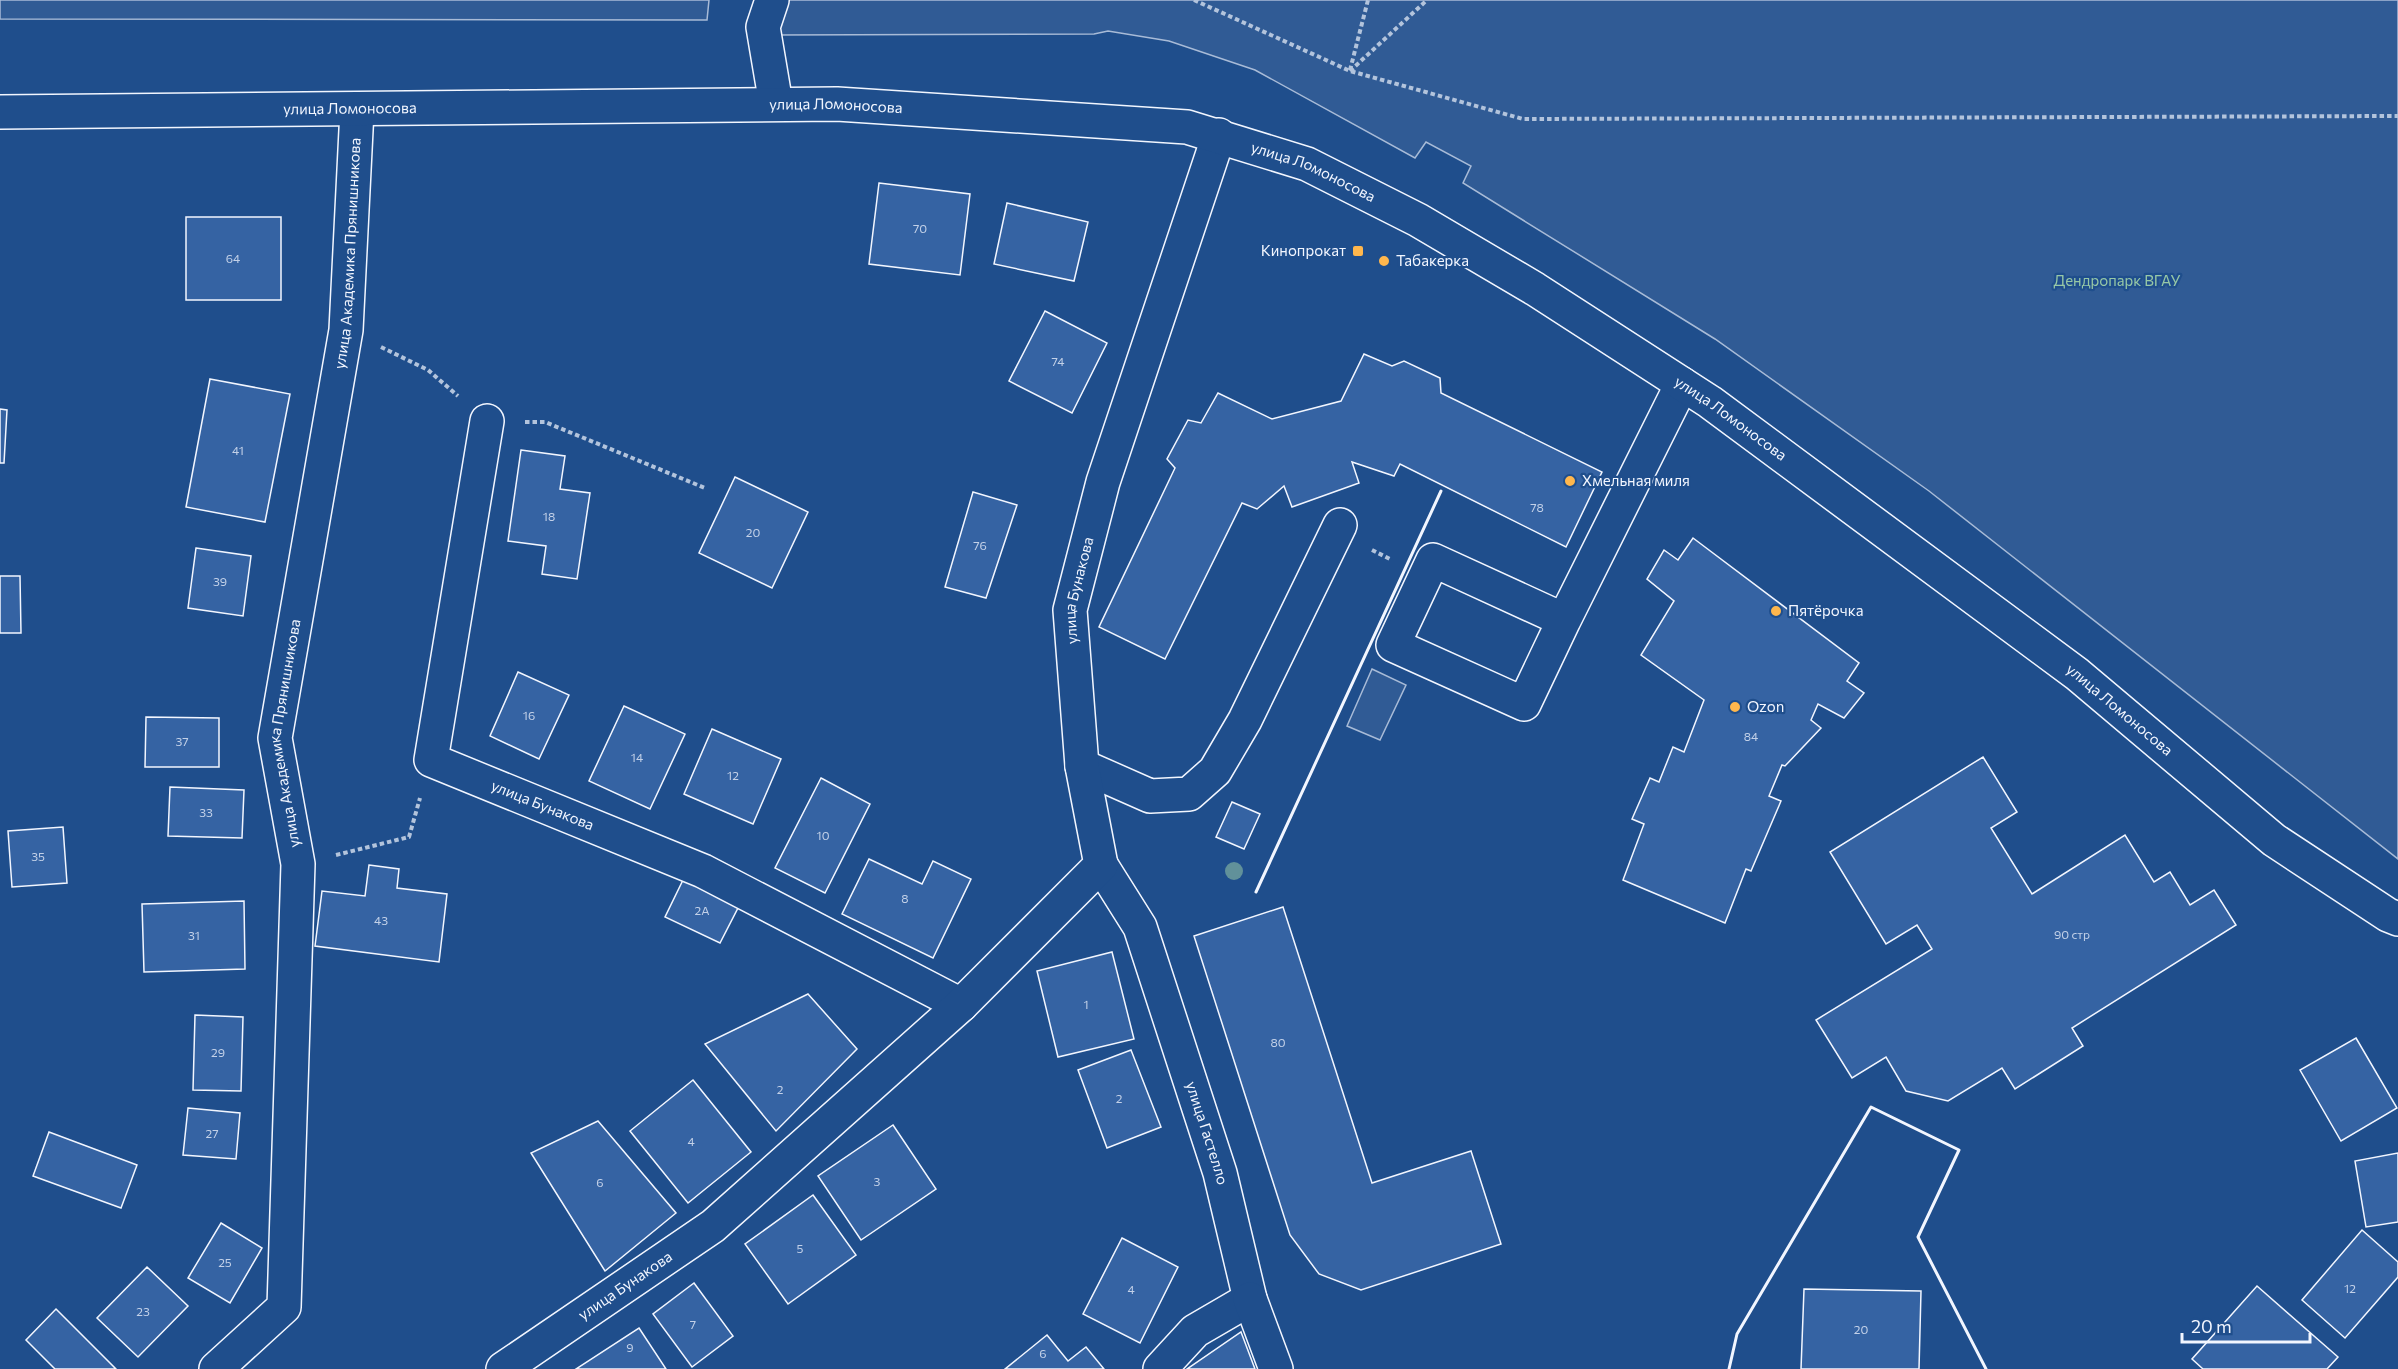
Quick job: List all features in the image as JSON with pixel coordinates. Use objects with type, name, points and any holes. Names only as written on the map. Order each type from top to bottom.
[{"type":"street","points":[[772,0],[764,27],[776,104]]},
{"type":"street","name":"улица Ломоносова","points":[[0,112],[837,104],[1187,127],[1219,135],[1306,164],[1418,220],[1535,289],[1710,402],[2077,674],[2274,840],[2388,915],[2398,919]]},
{"type":"street","name":"улица Академика Прянишникова","points":[[216,1369],[284,1307],[298,864],[274,738],[346,330],[357,110]]},
{"type":"street","name":"улица Бунакова","points":[[502,1369],[713,1226],[961,1005],[1101,865],[1082,766],[1070,610],[1103,482],[1219,135]]},
{"type":"street","points":[[1564,620],[1433,560],[1393,645],[1524,704],[1682,384]]},
{"type":"street","points":[[431,760],[487,421]]},
{"type":"street","points":[[1082,766],[1150,796],[1189,794],[1215,771],[1245,720],[1338,529]]},
{"type":"street","name":"улица Бунакова","points":[[431,760],[703,871],[961,1005]]},
{"type":"street","name":"улица Гастелло","points":[[1101,865],[1140,927],[1220,1173],[1250,1299],[1276,1369]]},
{"type":"street","points":[[1160,1369],[1195,1331],[1250,1299]]},
{"type":"path","points":[[1194,0],[1350,71],[1523,119],[2398,116]]},
{"type":"path","points":[[1350,71],[1368,0]]},
{"type":"path","points":[[1350,71],[1427,0]]},
{"type":"path","points":[[346,330],[428,370],[487,421],[545,422],[705,488]]},
{"type":"path","points":[[1338,529],[1425,575]]},
{"type":"path","points":[[298,864],[409,837],[431,760]]},
{"type":"shaded area","points":[[0,0],[709,0],[707,20],[0,19]]},
{"type":"shaded area","name":"Дендропарк ВГАУ","points":[[786,0],[2398,0],[2398,859],[1929,491],[1715,339],[1463,183],[1471,166],[1426,142],[1415,158],[1255,70],[1169,41],[1108,31],[1094,34],[774,35]]},
{"type":"shaded area","points":[[1372,669],[1406,685],[1380,740],[1347,726]]},
{"type":"building","points":[[879,183],[970,194],[960,275],[869,264]]},
{"type":"building","points":[[1007,203],[1088,222],[1074,281],[994,264]]},
{"type":"building","points":[[186,217],[281,217],[281,300],[186,300]]},
{"type":"building","points":[[1045,311],[1107,343],[1072,413],[1009,381]]},
{"type":"building","points":[[1364,354],[1392,366],[1404,361],[1440,378],[1441,393],[1602,472],[1566,547],[1400,464],[1394,476],[1352,462],[1359,483],[1292,507],[1284,486],[1257,509],[1242,503],[1165,659],[1099,627],[1175,468],[1167,459],[1188,420],[1201,423],[1218,393],[1272,419],[1341,401]]},
{"type":"building","points":[[210,379],[290,394],[265,522],[186,507]]},
{"type":"building","points":[[0,409],[7,410],[4,463],[0,463]]},
{"type":"building","points":[[521,450],[565,456],[560,489],[590,493],[577,579],[542,574],[546,546],[508,541]]},
{"type":"building","points":[[735,477],[808,512],[772,588],[699,553]]},
{"type":"building","points":[[973,492],[1017,505],[986,598],[945,587]]},
{"type":"building","points":[[1693,538],[1859,663],[1847,681],[1864,693],[1844,718],[1818,704],[1811,720],[1821,728],[1785,766],[1782,765],[1769,796],[1781,801],[1751,871],[1746,869],[1725,923],[1623,880],[1644,824],[1632,819],[1650,778],[1659,782],[1673,747],[1684,752],[1704,700],[1641,655],[1674,601],[1647,579],[1664,550],[1678,560]]},
{"type":"building","points":[[196,548],[251,556],[243,616],[188,608]]},
{"type":"building","points":[[0,576],[20,576],[21,633],[0,633]]},
{"type":"building","points":[[518,672],[569,695],[539,759],[490,736]]},
{"type":"building","points":[[624,706],[685,734],[650,809],[589,781]]},
{"type":"building","points":[[146,717],[219,718],[219,767],[145,767]]},
{"type":"building","points":[[712,729],[781,759],[753,824],[684,794]]},
{"type":"building","points":[[1983,757],[2017,812],[1991,828],[2032,894],[2125,835],[2154,882],[2170,872],[2190,905],[2214,890],[2236,925],[2072,1028],[2083,1046],[2015,1089],[2002,1068],[1948,1101],[1906,1091],[1886,1057],[1852,1078],[1816,1020],[1932,949],[1917,925],[1886,944],[1830,852]]},
{"type":"building","points":[[821,778],[870,804],[825,893],[775,868]]},
{"type":"building","points":[[170,787],[244,790],[242,838],[168,836]]},
{"type":"building","points":[[1232,802],[1260,814],[1244,849],[1216,837]]},
{"type":"building","points":[[63,827],[67,883],[12,887],[8,831]]},
{"type":"building","points":[[869,859],[922,884],[933,861],[971,879],[933,958],[842,914]]},
{"type":"building","points":[[369,865],[399,869],[397,888],[447,894],[439,962],[315,946],[322,891],[365,896]]},
{"type":"building","points":[[684,878],[740,904],[720,943],[665,917]]},
{"type":"building","points":[[244,901],[245,969],[144,972],[142,904]]},
{"type":"building","points":[[1283,907],[1372,1183],[1471,1151],[1501,1244],[1361,1290],[1319,1274],[1290,1235],[1194,936]]},
{"type":"building","points":[[1112,952],[1134,1039],[1058,1057],[1037,971]]},
{"type":"building","points":[[808,994],[857,1049],[776,1131],[705,1044]]},
{"type":"building","points":[[195,1015],[243,1017],[241,1091],[193,1090]]},
{"type":"building","points":[[2356,1038],[2397,1108],[2341,1141],[2300,1070]]},
{"type":"building","points":[[1131,1050],[1161,1127],[1107,1148],[1078,1070]]},
{"type":"building","points":[[693,1080],[751,1152],[688,1203],[630,1131]]},
{"type":"building","points":[[188,1108],[240,1113],[236,1159],[183,1155]]},
{"type":"building","points":[[598,1121],[676,1213],[605,1271],[531,1153]]},
{"type":"building","points":[[893,1125],[936,1189],[861,1240],[818,1176]]},
{"type":"building","points":[[49,1132],[137,1165],[121,1208],[33,1176]]},
{"type":"building","points":[[2398,1153],[2398,1222],[2366,1227],[2355,1161]]},
{"type":"building","points":[[813,1195],[856,1255],[788,1304],[745,1244]]},
{"type":"building","points":[[221,1223],[262,1248],[230,1303],[188,1278]]},
{"type":"building","points":[[2362,1230],[2398,1262],[2398,1277],[2345,1338],[2302,1300]]},
{"type":"building","points":[[1122,1238],[1178,1267],[1140,1343],[1083,1314]]},
{"type":"building","points":[[147,1267],[188,1306],[138,1357],[97,1318]]},
{"type":"building","points":[[694,1283],[733,1336],[692,1367],[653,1314]]},
{"type":"building","points":[[2257,1286],[2338,1357],[2327,1369],[2203,1369],[2192,1359]]},
{"type":"building","points":[[1804,1289],[1921,1291],[1919,1369],[1801,1369]]},
{"type":"building","points":[[56,1309],[116,1369],[55,1369],[26,1340]]},
{"type":"building","points":[[639,1328],[666,1369],[576,1369]]},
{"type":"building","points":[[1241,1332],[1255,1369],[1187,1369]]},
{"type":"building","points":[[1047,1335],[1068,1361],[1086,1347],[1104,1369],[1005,1369]]},
{"type":"wall","points":[[1256,892],[1441,491]]},
{"type":"wall","points":[[1729,1369],[1737,1334],[1871,1107],[1959,1150],[1918,1237],[1986,1369]]},
{"type":"place","name":"Кинопрокат","points":[[1358,251]]},
{"type":"place","name":"Табакерка","points":[[1384,261]]},
{"type":"place","name":"Хмельная миля","points":[[1570,481]]},
{"type":"place","name":"Пятёрочка","points":[[1776,611]]},
{"type":"place","name":"Ozon","points":[[1735,707]]}]
